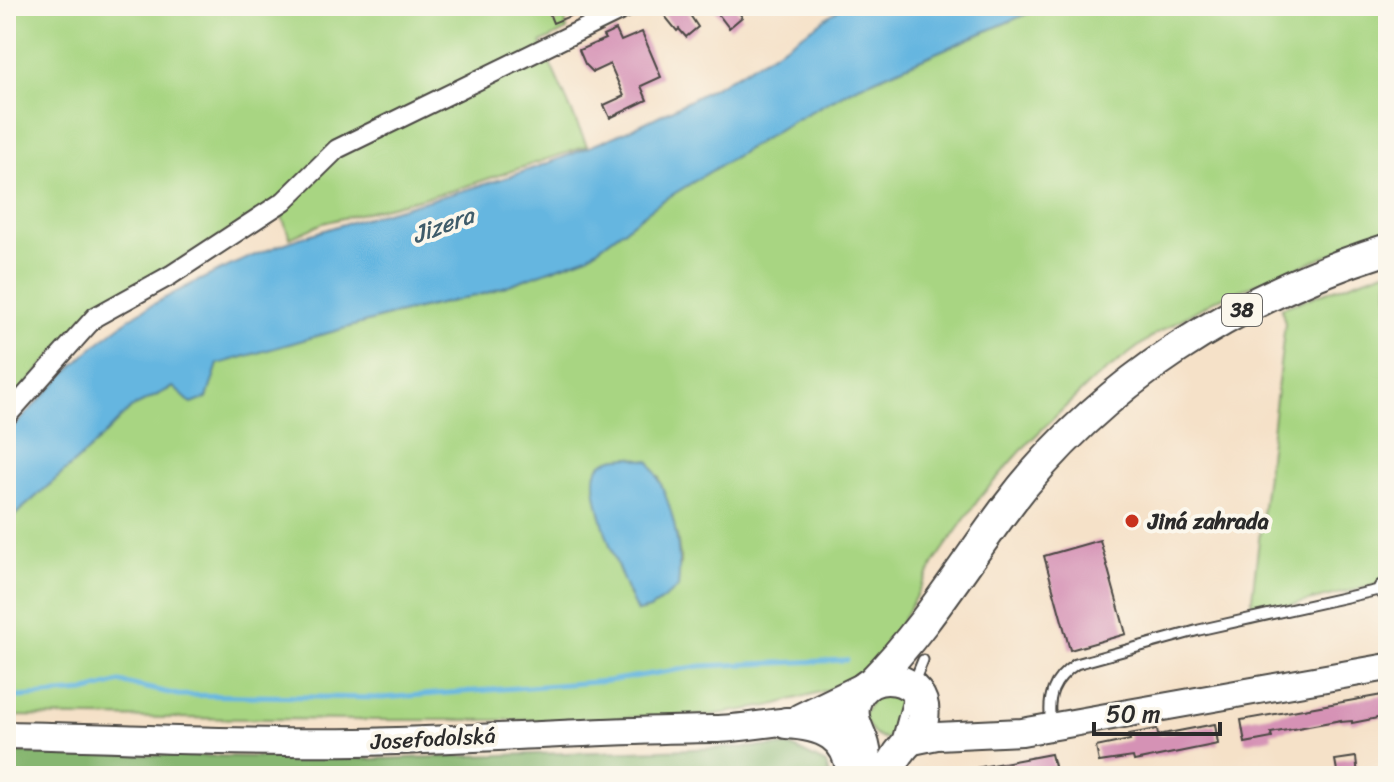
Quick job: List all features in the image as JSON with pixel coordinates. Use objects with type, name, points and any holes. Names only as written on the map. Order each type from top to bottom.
[{"type":"main road","name":"38","points":[[864,776],[866,756],[854,717],[860,692],[909,642],[1006,507],[1049,457],[1110,399],[1210,327],[1275,293],[1346,262],[1388,249]]},
{"type":"main road","name":"38","points":[[897,757],[922,724],[919,686],[976,550]]},
{"type":"main road","points":[[858,730],[874,745],[897,757],[937,736],[989,735],[1051,728],[1388,667]]},
{"type":"main road","points":[[786,723],[870,683],[895,678],[919,686],[928,710],[989,735]]},
{"type":"main road","name":"Josefodolská","points":[[6,735],[357,742],[585,731],[724,729],[835,721],[858,730]]},
{"type":"main road","points":[[786,723],[816,726],[835,737],[849,757],[852,776]]},
{"type":"street","points":[[6,417],[95,317],[171,275],[284,201],[337,149],[630,6]]},
{"type":"lane","points":[[1051,728],[1048,705],[1053,686],[1063,673],[1076,664],[1199,630],[1386,589]]},
{"type":"green space","points":[[6,6],[563,6],[567,30],[541,43],[587,146],[454,190],[323,223],[290,238],[276,200],[220,237],[90,311],[6,409],[6,88],[16,16],[6,51]]},
{"type":"green space","points":[[1045,6],[1388,6],[1388,236],[1340,251],[1217,299],[1154,335],[1090,383],[1029,442],[981,496],[936,560],[887,648],[868,670],[831,689],[769,706],[711,715],[553,720],[6,716],[6,523],[89,450],[131,408],[173,387],[207,398],[217,364],[392,315],[487,293],[588,256],[662,201],[791,122],[854,88]],"holes":[[[659,477],[677,536],[681,564],[629,596],[595,488]]]},
{"type":"green space","points":[[1388,270],[1388,582],[1250,615],[1285,323],[1281,308]]},
{"type":"green space","points":[[876,692],[903,694],[892,739],[877,736],[863,716]]},
{"type":"green space","points":[[790,746],[826,764],[829,776],[6,776],[6,752],[373,759]]},
{"type":"water","name":"Jizera","points":[[843,6],[1045,6],[854,88],[791,122],[662,201],[588,256],[487,293],[392,315],[218,364],[207,398],[192,404],[173,387],[131,408],[89,450],[6,523],[6,435],[91,350],[145,309],[285,243],[538,167],[629,130],[718,85]]},
{"type":"water","points":[[630,457],[649,461],[657,475],[674,522],[679,556],[678,588],[650,609],[637,612],[608,541],[595,481],[597,470],[603,463]]},
{"type":"building","points":[[546,6],[592,6],[592,7],[553,23]]},
{"type":"building","points":[[676,6],[684,6],[698,27],[686,37],[664,15]]},
{"type":"building","points":[[712,6],[734,6],[742,17],[729,28]]},
{"type":"building","points":[[616,30],[621,41],[642,32],[661,77],[641,86],[647,100],[610,118],[604,105],[624,96],[610,64],[593,72],[585,64],[579,50],[605,39],[603,36]]},
{"type":"building","points":[[1100,540],[1126,634],[1070,650],[1044,556]]},
{"type":"building","points":[[1388,694],[1388,716],[1352,723],[1341,720],[1271,733],[1272,738],[1245,743],[1241,720]]},
{"type":"building","points":[[1215,724],[1218,744],[1134,761],[1133,757],[1099,762],[1096,747],[1130,740],[1129,734],[1157,729],[1158,735]]},
{"type":"building","points":[[1051,754],[1055,770],[1030,776],[971,776],[970,769]]},
{"type":"building","points":[[1356,757],[1358,776],[1338,776],[1335,760]]},
{"type":"waterway","points":[[6,698],[84,692],[120,682],[178,695],[382,698],[608,681],[701,666],[847,660]]},
{"type":"place","name":"Jiná zahrada","points":[[1132,521]]}]
